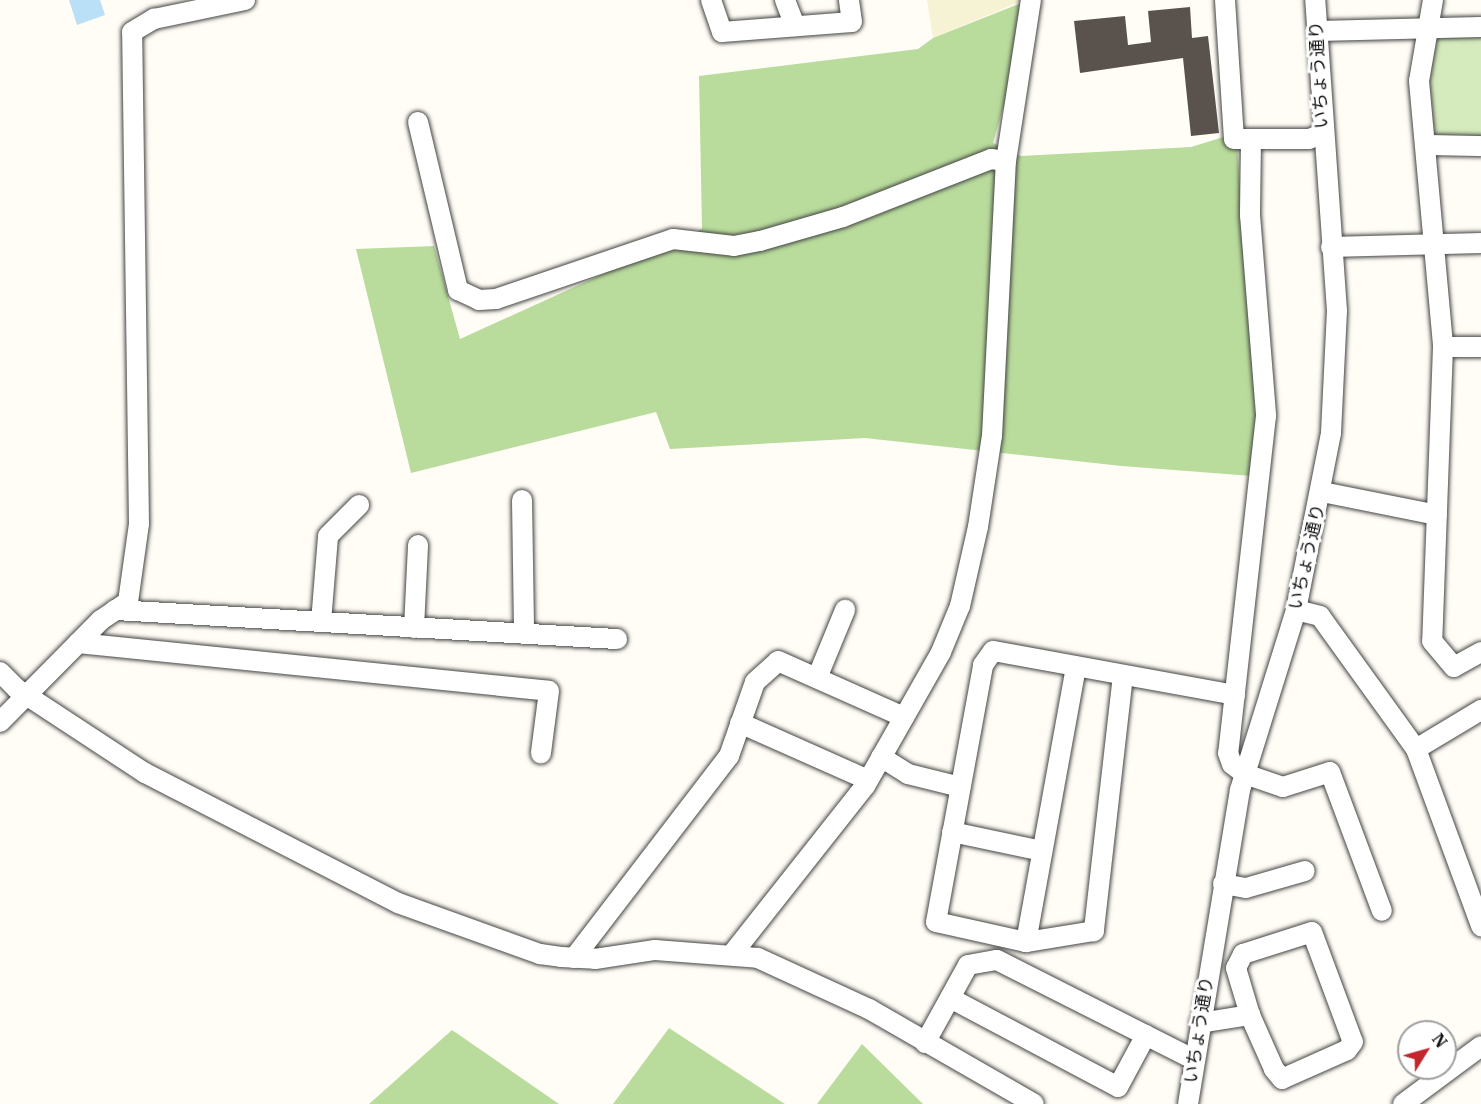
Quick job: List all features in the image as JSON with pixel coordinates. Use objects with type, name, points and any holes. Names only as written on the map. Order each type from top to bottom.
[{"type":"street","points":[[0,722],[78,643],[115,610],[128,602],[139,524],[132,32],[154,18],[245,0]]},
{"type":"street","points":[[711,0],[722,32],[852,22],[849,0]]},
{"type":"street","points":[[785,0],[795,26]]},
{"type":"street","points":[[733,953],[868,780],[941,652],[960,606],[978,527],[992,436],[1006,161],[1031,0]]},
{"type":"street","points":[[1225,0],[1234,139],[1309,139],[1322,134]]},
{"type":"street","name":"いちょう通り","points":[[1188,1104],[1223,884],[1245,774],[1296,610],[1322,492],[1336,377],[1337,311],[1322,134],[1315,0]]},
{"type":"street","points":[[1433,0],[1419,81],[1436,242],[1443,347],[1432,641],[1454,667],[1481,652]]},
{"type":"street","points":[[1317,31],[1481,27]]},
{"type":"street","points":[[418,122],[458,290],[479,300],[496,299],[673,239],[734,246],[760,241],[843,217],[992,159],[1006,161]]},
{"type":"street","points":[[1251,140],[1250,215],[1266,416],[1228,753],[1232,764],[1245,774],[1283,787],[1330,772],[1382,911]]},
{"type":"street","points":[[1426,145],[1481,146]]},
{"type":"street","points":[[1331,247],[1436,242],[1481,243]]},
{"type":"street","points":[[1443,347],[1481,347]]},
{"type":"street","points":[[1322,492],[1437,515]]},
{"type":"street","points":[[522,500],[524,634]]},
{"type":"street","points":[[321,622],[328,536],[359,505]]},
{"type":"street","points":[[414,628],[418,545]]},
{"type":"street","points":[[115,610],[617,639]]},
{"type":"street","points":[[817,678],[845,610]]},
{"type":"street","points":[[1296,610],[1320,616],[1416,749],[1481,926]]},
{"type":"street","points":[[78,643],[549,691],[541,753]]},
{"type":"street","points":[[1123,675],[1094,931],[1026,942],[936,922],[983,665],[993,651],[1235,695]]},
{"type":"street","points":[[574,958],[729,756],[755,682],[778,661],[904,717]]},
{"type":"street","points":[[1026,942],[1076,666]]},
{"type":"street","points":[[0,672],[26,694],[145,773],[398,903],[540,954],[574,958],[655,950],[733,953],[758,958],[810,979],[1034,1104]]},
{"type":"street","points":[[1416,749],[1481,710]]},
{"type":"street","points":[[740,723],[868,780]]},
{"type":"street","points":[[881,757],[908,774],[960,787]]},
{"type":"street","points":[[952,832],[1042,851]]},
{"type":"street","points":[[1223,884],[1246,888],[1305,871]]},
{"type":"street","points":[[1312,932],[1353,1042],[1347,1050],[1282,1079],[1274,1069],[1250,1015],[1236,968],[1243,954],[1312,932]]},
{"type":"street","points":[[925,1042],[968,965],[997,960],[1195,1060]]},
{"type":"street","points":[[950,998],[1118,1087],[1146,1035]]},
{"type":"street","points":[[1200,1023],[1250,1015]]},
{"type":"street","points":[[1403,1104],[1481,1046]]},
{"type":"shaded area","points":[[927,0],[1024,0],[933,38]]},
{"type":"green space","points":[[1034,0],[993,143],[1021,156],[1191,147],[1230,135],[1237,145],[1256,417],[1252,476],[1122,466],[865,438],[670,449],[656,412],[411,473],[356,249],[434,246],[460,339],[702,229],[699,76],[918,49],[933,38]]},
{"type":"green space","points":[[1429,27],[1481,27],[1481,146],[1426,145]]},
{"type":"green space","points":[[669,1028],[785,1104],[613,1104]]},
{"type":"green space","points":[[452,1030],[559,1104],[369,1104]]},
{"type":"green space","points":[[862,1044],[923,1104],[817,1104]]},
{"type":"water","points":[[69,0],[100,0],[105,15],[77,25]]},
{"type":"building","points":[[1190,7],[1192,38],[1208,36],[1219,133],[1191,136],[1183,58],[1080,73],[1074,21],[1125,16],[1128,45],[1151,42],[1148,11]]}]
